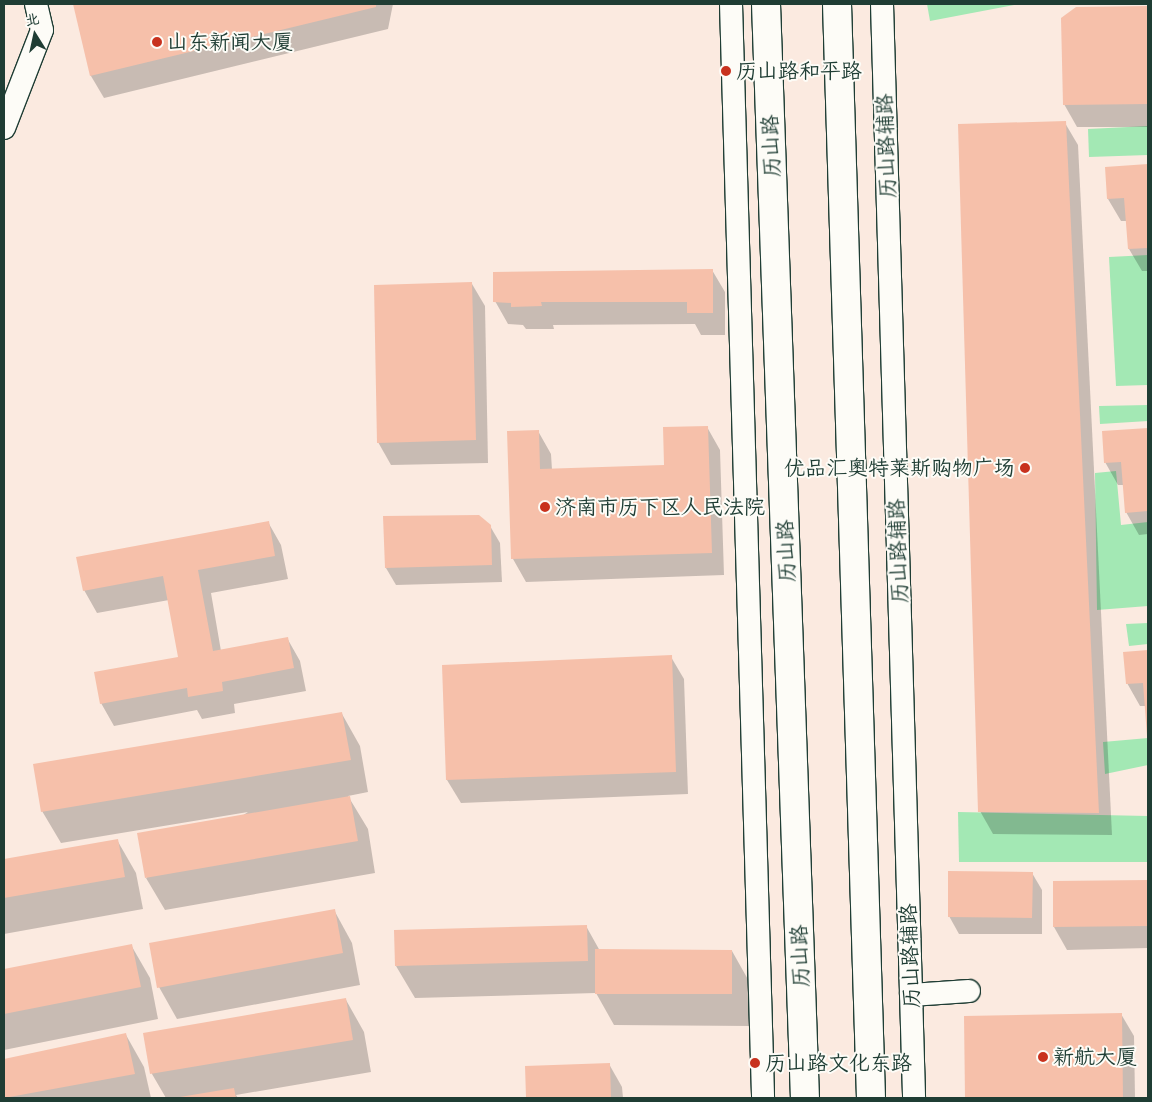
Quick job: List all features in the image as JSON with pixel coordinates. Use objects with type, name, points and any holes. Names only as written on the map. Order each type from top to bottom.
[{"type":"main road","name":"历山路","points":[[766,4],[805,1098]]},
{"type":"main road","points":[[837,4],[870,1098]]},
{"type":"street","points":[[4,128],[42,30],[36,4]]},
{"type":"street","points":[[731,4],[763,1098]]},
{"type":"street","name":"历山路辅路","points":[[882,4],[914,1098]]},
{"type":"street","points":[[911,995],[969,991]]},
{"type":"green space","points":[[927,4],[1019,4],[930,21]]},
{"type":"green space","points":[[1148,126],[1148,155],[1089,157],[1088,129]]},
{"type":"green space","points":[[1148,255],[1148,385],[1116,386],[1109,257]]},
{"type":"green space","points":[[1148,405],[1148,421],[1100,424],[1099,406]]},
{"type":"green space","points":[[1116,471],[1121,525],[1148,522],[1148,606],[1097,610],[1095,473]]},
{"type":"green space","points":[[1148,623],[1148,644],[1129,646],[1126,624]]},
{"type":"green space","points":[[1148,738],[1148,765],[1105,774],[1103,742]]},
{"type":"green space","points":[[958,812],[1148,816],[1148,862],[959,862]]},
{"type":"building","name":"山东新闻大厦","points":[[73,4],[376,4],[376,7],[90,76]]},
{"type":"building","points":[[1148,6],[1148,104],[1063,105],[1061,18],[1076,7]]},
{"type":"building","name":"优品汇奥特莱斯购物广场","points":[[1066,121],[1099,813],[978,812],[958,124]]},
{"type":"building","points":[[1148,164],[1148,248],[1128,249],[1124,198],[1107,199],[1105,167]]},
{"type":"building","points":[[713,269],[713,313],[687,313],[687,302],[541,302],[542,306],[511,307],[511,303],[493,302],[493,272]]},
{"type":"building","points":[[472,282],[476,440],[377,443],[374,285]]},
{"type":"building","points":[[708,426],[712,553],[511,559],[507,431],[539,430],[540,469],[664,465],[663,427]]},
{"type":"building","points":[[1148,428],[1148,511],[1125,513],[1121,462],[1104,463],[1102,431]]},
{"type":"building","points":[[479,515],[491,525],[492,565],[385,568],[383,516]]},
{"type":"building","points":[[269,521],[275,556],[198,570],[213,651],[288,637],[294,668],[222,682],[223,691],[188,697],[187,688],[100,704],[94,672],[178,657],[163,576],[83,591],[76,557]]},
{"type":"building","points":[[1148,650],[1147,736],[1143,683],[1126,684],[1123,652]]},
{"type":"building","points":[[672,655],[676,772],[446,780],[442,665]]},
{"type":"building","points":[[342,712],[351,760],[41,812],[33,764]]},
{"type":"building","points":[[350,796],[358,841],[145,878],[137,833]]},
{"type":"building","points":[[118,839],[125,877],[4,898],[4,859]]},
{"type":"building","points":[[948,871],[1033,872],[1032,918],[948,917]]},
{"type":"building","points":[[1148,880],[1148,926],[1053,927],[1053,881]]},
{"type":"building","points":[[335,909],[343,953],[157,988],[149,943]]},
{"type":"building","points":[[587,925],[588,961],[395,966],[394,930]]},
{"type":"building","points":[[132,944],[141,987],[4,1014],[4,969]]},
{"type":"building","points":[[595,949],[732,950],[732,994],[595,994]]},
{"type":"building","points":[[346,998],[353,1040],[150,1074],[143,1033]]},
{"type":"building","name":"新航大厦","points":[[1122,1013],[1123,1098],[965,1098],[964,1016]]},
{"type":"building","points":[[126,1033],[135,1074],[4,1098],[4,1059]]},
{"type":"building","points":[[610,1063],[611,1098],[526,1098],[525,1066]]},
{"type":"building","points":[[234,1088],[236,1098],[180,1097]]},
{"type":"place","name":"山东新闻大厦","points":[[157,42]]},
{"type":"place","name":"历山路和平路","points":[[726,71]]},
{"type":"place","name":"优品汇奥特莱斯购物广场","points":[[1025,468]]},
{"type":"place","name":"济南市历下区人民法院","points":[[545,507]]},
{"type":"place","name":"新航大厦","points":[[1043,1057]]},
{"type":"place","name":"历山路文化东路","points":[[755,1063]]}]
